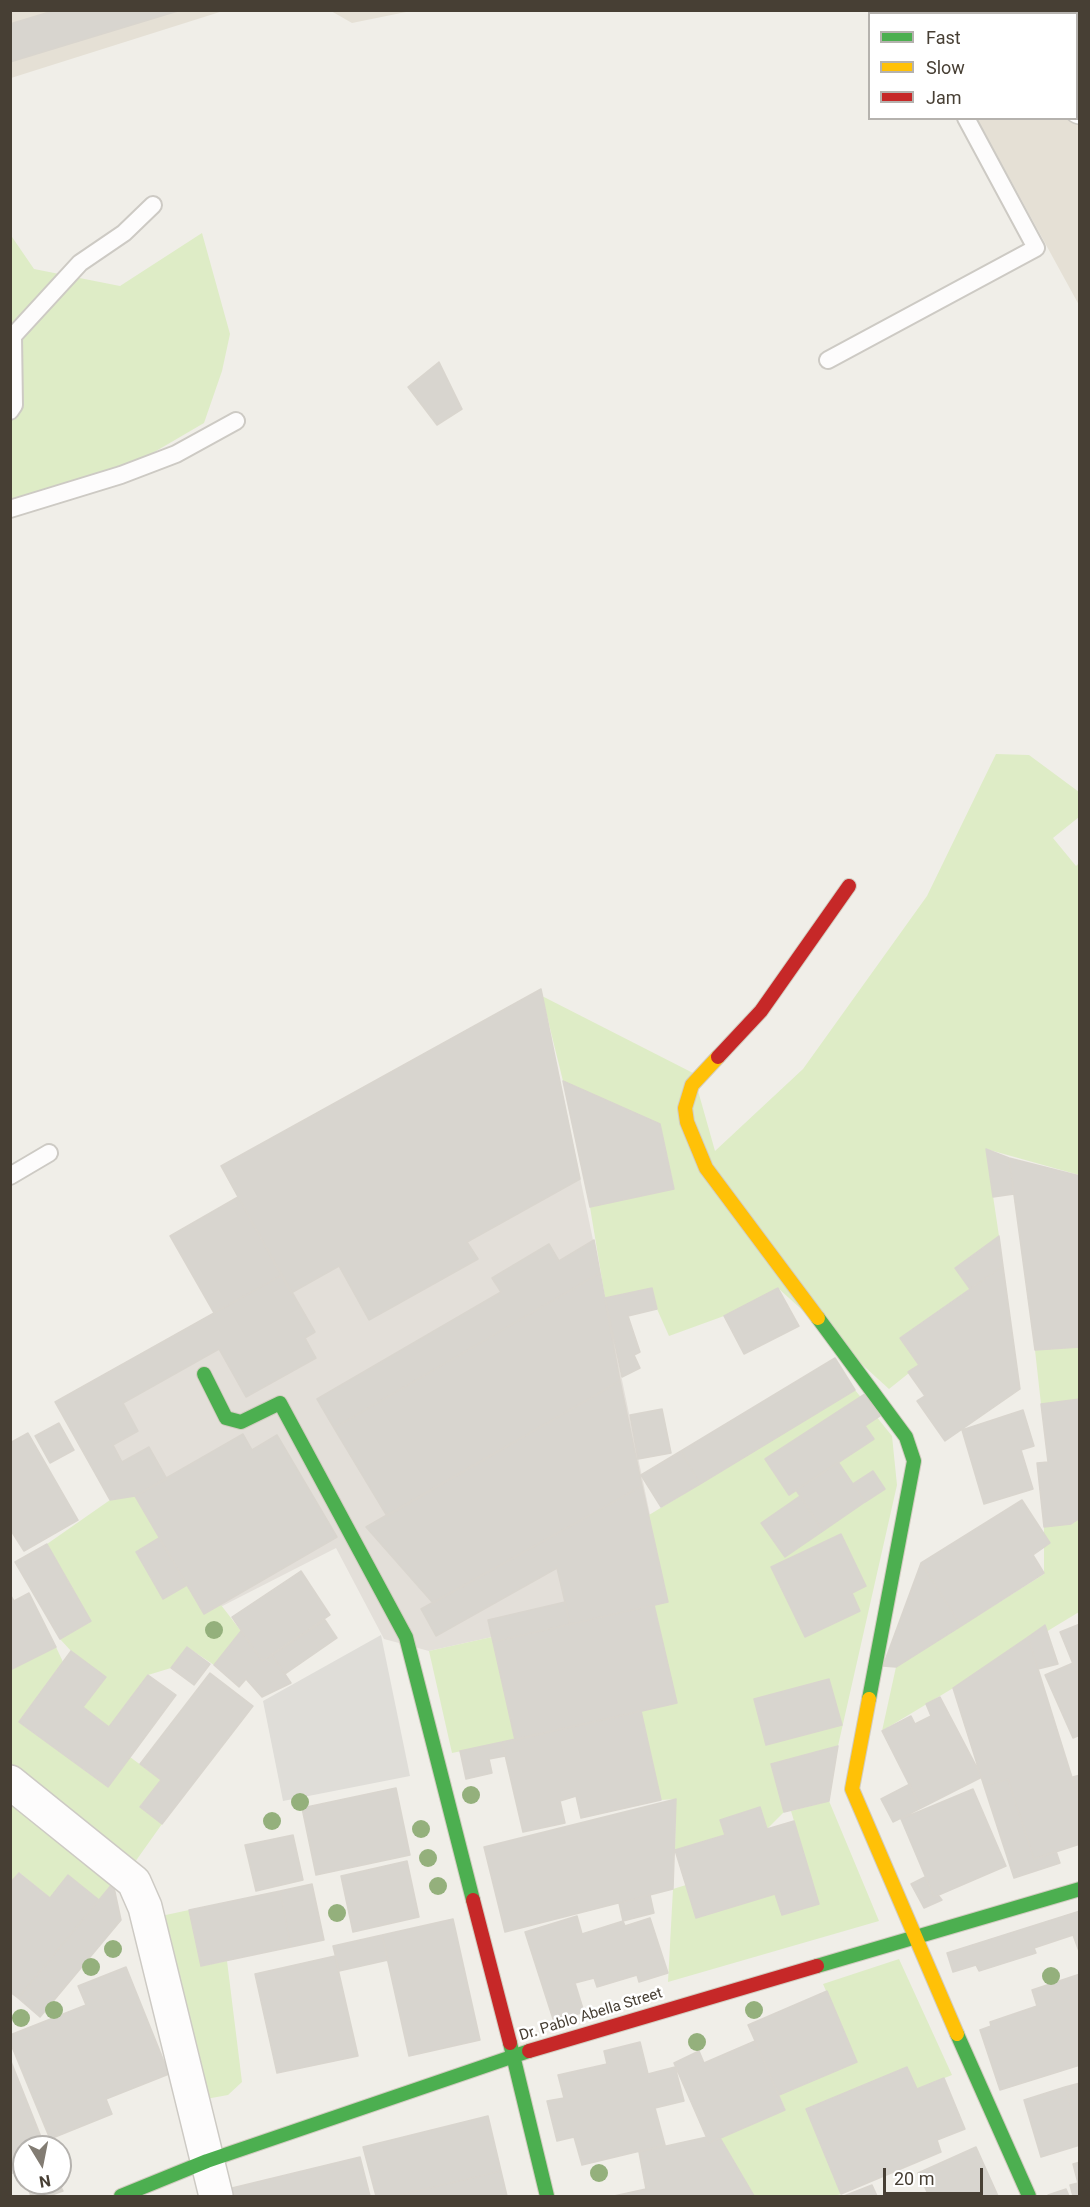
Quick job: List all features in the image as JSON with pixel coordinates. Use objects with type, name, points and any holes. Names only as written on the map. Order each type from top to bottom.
[{"type":"street","points":[[849,886],[761,1011],[692,1085],[685,1108],[687,1122],[706,1168],[906,1437],[914,1461],[852,1789],[914,1937],[1029,2196]]},
{"type":"street","points":[[204,1374],[226,1418],[241,1422],[280,1403],[406,1637],[547,2196]]},
{"type":"street","points":[[15,1794],[134,1882],[145,1907],[216,2196]]},
{"type":"street","name":"Dr. Pablo Abella Street","points":[[121,2196],[207,2161],[513,2056],[1080,1889]]},
{"type":"lane","points":[[828,360],[1036,248],[967,120]]},
{"type":"lane","points":[[10,411],[14,405],[13,336],[80,263],[124,233],[153,205]]},
{"type":"lane","points":[[10,509],[121,475],[176,454],[236,421]]},
{"type":"lane","points":[[10,1176],[49,1153]]},
{"type":"shaded area","points":[[11,11],[223,11],[11,78]]},
{"type":"shaded area","points":[[331,11],[411,11],[352,23]]},
{"type":"shaded area","points":[[1079,11],[1079,305],[978,120],[1078,120],[1078,12],[919,12]]},
{"type":"shaded area","points":[[541,989],[668,1602],[493,1642],[492,1637],[429,1651],[384,1639],[336,1548],[191,1622],[55,1402],[281,1275],[221,1166]]},
{"type":"shaded area","points":[[381,1635],[410,1776],[283,1801],[263,1701]]},
{"type":"green space","points":[[202,233],[230,334],[222,371],[204,423],[139,461],[11,499],[10,234],[34,269],[120,286]]},
{"type":"green space","points":[[996,754],[1029,755],[1079,792],[1079,817],[1053,838],[1076,866],[1079,863],[1079,1175],[986,1149],[999,1236],[955,1268],[970,1289],[900,1338],[919,1365],[889,1389],[778,1288],[724,1316],[669,1336],[657,1309],[652,1289],[605,1298],[590,1207],[674,1188],[660,1124],[563,1081],[542,996],[693,1073],[715,1151],[803,1069],[927,896]]},
{"type":"green space","points":[[1079,1347],[1079,1399],[1041,1404],[1035,1350]]},
{"type":"green space","points":[[855,1390],[892,1436],[897,1485],[838,1746],[771,1764],[784,1812],[767,1829],[760,1808],[720,1820],[725,1835],[675,1850],[676,1799],[661,1800],[641,1711],[677,1703],[654,1605],[668,1602],[649,1515]]},
{"type":"green space","points":[[135,1496],[159,1538],[136,1552],[164,1598],[187,1585],[204,1614],[221,1605],[241,1631],[214,1665],[187,1647],[171,1668],[148,1675],[109,1727],[83,1707],[105,1677],[71,1651],[60,1639],[91,1621],[47,1544],[110,1500]]},
{"type":"green space","points":[[1079,1518],[1079,1612],[882,1731],[896,1667],[1044,1574],[1044,1527],[1071,1524]]},
{"type":"green space","points":[[492,1637],[515,1740],[452,1753],[429,1651]]},
{"type":"green space","points":[[56,1647],[63,1662],[19,1722],[108,1787],[130,1757],[161,1780],[140,1807],[162,1824],[135,1862],[11,1764],[10,1670]]},
{"type":"green space","points":[[829,1801],[879,1921],[668,1982],[673,1889],[686,1885],[696,1918],[775,1894],[782,1915],[819,1904],[791,1811]]},
{"type":"green space","points":[[11,1802],[113,1883],[99,1900],[69,1876],[50,1898],[20,1873],[11,1883]]},
{"type":"green space","points":[[189,1910],[201,1966],[227,1961],[242,2082],[228,2095],[206,2099],[161,1916]]},
{"type":"green space","points":[[899,1959],[952,2075],[917,2089],[907,2067],[806,2109],[841,2194],[834,2196],[754,2196],[720,2138],[785,2109],[779,2095],[857,2062],[823,1984]]},
{"type":"building","points":[[56,10],[181,10],[10,62],[10,24]]},
{"type":"building","points":[[439,362],[462,409],[437,425],[408,387]]},
{"type":"building","points":[[541,989],[580,1179],[467,1242],[478,1259],[369,1320],[339,1266],[291,1293],[221,1166]]},
{"type":"building","points":[[563,1081],[660,1124],[674,1189],[590,1207]]},
{"type":"building","points":[[986,1149],[1009,1158],[1014,1194],[993,1197]]},
{"type":"building","points":[[1009,1158],[1080,1176],[1080,1347],[1035,1350]]},
{"type":"building","points":[[238,1197],[282,1275],[214,1313],[170,1236]]},
{"type":"building","points":[[999,1236],[1003,1266],[970,1289],[955,1268]]},
{"type":"building","points":[[594,1240],[600,1273],[334,1428],[317,1399],[501,1292],[492,1278],[549,1244],[559,1261]]},
{"type":"building","points":[[1003,1266],[1020,1389],[945,1441],[917,1401],[925,1396],[908,1372],[919,1365],[900,1338]]},
{"type":"building","points":[[600,1273],[620,1381],[387,1516],[334,1428]]},
{"type":"building","points":[[282,1275],[315,1332],[305,1338],[316,1358],[246,1397],[219,1349],[123,1403],[138,1431],[113,1445],[122,1462],[149,1447],[167,1479],[135,1496],[110,1500],[55,1402]]},
{"type":"building","points":[[652,1288],[657,1309],[628,1316],[640,1352],[634,1355],[640,1368],[622,1377],[605,1298]]},
{"type":"building","points":[[778,1288],[799,1326],[744,1354],[724,1316]]},
{"type":"building","points":[[835,1358],[855,1390],[700,1484],[681,1451]]},
{"type":"building","points":[[620,1381],[642,1486],[433,1603],[366,1527]]},
{"type":"building","points":[[865,1394],[880,1416],[865,1426],[874,1439],[789,1495],[765,1459]]},
{"type":"building","points":[[1080,1399],[1080,1518],[1071,1524],[1044,1527],[1037,1463],[1048,1462],[1041,1404]]},
{"type":"building","points":[[662,1409],[671,1453],[638,1459],[630,1415]]},
{"type":"building","points":[[1023,1410],[1034,1446],[1021,1450],[1033,1489],[984,1504],[962,1430]]},
{"type":"building","points":[[59,1423],[74,1450],[50,1463],[35,1436]]},
{"type":"building","points":[[28,1433],[78,1520],[24,1551],[10,1529],[10,1443]]},
{"type":"building","points":[[243,1434],[252,1450],[277,1435],[337,1537],[204,1614],[135,1496]]},
{"type":"building","points":[[681,1451],[700,1484],[661,1507],[641,1475]]},
{"type":"building","points":[[838,1462],[865,1502],[823,1531],[796,1490]]},
{"type":"building","points":[[873,1471],[885,1489],[865,1502],[853,1484]]},
{"type":"building","points":[[642,1486],[668,1602],[570,1624],[557,1568],[436,1636],[421,1609]]},
{"type":"building","points":[[800,1496],[823,1531],[785,1557],[761,1523]]},
{"type":"building","points":[[1022,1500],[1050,1543],[1033,1555],[1044,1573],[961,1626],[921,1563]]},
{"type":"building","points":[[841,1534],[866,1586],[852,1593],[860,1611],[805,1637],[771,1567]]},
{"type":"building","points":[[159,1538],[187,1585],[163,1599],[136,1552]]},
{"type":"building","points":[[47,1544],[91,1621],[60,1639],[15,1562]]},
{"type":"building","points":[[921,1563],[961,1626],[896,1667],[883,1666]]},
{"type":"building","points":[[301,1571],[330,1615],[262,1661],[232,1617]]},
{"type":"building","points":[[29,1593],[56,1647],[10,1670],[10,1594],[14,1601]]},
{"type":"building","points":[[565,1602],[570,1624],[493,1642],[488,1620]]},
{"type":"building","points":[[654,1605],[677,1703],[515,1740],[493,1642]]},
{"type":"building","points":[[325,1620],[337,1638],[285,1674],[272,1655]]},
{"type":"building","points":[[1080,1624],[1080,1681],[1060,1632]]},
{"type":"building","points":[[1045,1625],[1058,1664],[1038,1669],[1028,1637]]},
{"type":"building","points":[[241,1631],[262,1661],[272,1655],[291,1683],[262,1697],[246,1679],[239,1687],[214,1665]]},
{"type":"building","points":[[1028,1637],[1080,1803],[1080,1844],[1034,1859],[1008,1779],[984,1786],[953,1688]]},
{"type":"building","points":[[187,1647],[210,1664],[194,1685],[171,1668]]},
{"type":"building","points":[[71,1651],[106,1677],[83,1707],[109,1727],[148,1675],[176,1695],[108,1787],[19,1722]]},
{"type":"building","points":[[1073,1663],[1080,1681],[1080,1735],[1073,1738],[1045,1675]]},
{"type":"building","points":[[210,1673],[253,1706],[162,1824],[140,1807],[161,1780],[140,1764]]},
{"type":"building","points":[[829,1679],[842,1725],[766,1745],[754,1699]]},
{"type":"building","points":[[940,1697],[982,1777],[921,1808],[882,1731],[911,1716],[915,1724],[931,1716],[926,1704]]},
{"type":"building","points":[[641,1711],[661,1800],[581,1818],[576,1796],[560,1801],[565,1823],[523,1832],[502,1742]]},
{"type":"building","points":[[502,1742],[505,1756],[489,1759],[492,1773],[466,1779],[460,1751]]},
{"type":"building","points":[[838,1746],[829,1801],[784,1812],[771,1764]]},
{"type":"building","points":[[1080,1775],[1080,1803],[1073,1777]]},
{"type":"building","points":[[1008,1779],[1034,1859],[1056,1851],[1060,1863],[1014,1878],[984,1786]]},
{"type":"building","points":[[910,1784],[921,1808],[893,1822],[881,1799]]},
{"type":"building","points":[[396,1788],[410,1855],[316,1875],[302,1808]]},
{"type":"building","points":[[973,1789],[1006,1866],[934,1897],[901,1819]]},
{"type":"building","points":[[676,1799],[673,1889],[505,1932],[484,1847]]},
{"type":"building","points":[[760,1807],[767,1829],[794,1821],[819,1904],[782,1915],[775,1894],[696,1918],[675,1850],[725,1835],[720,1820]]},
{"type":"building","points":[[293,1835],[303,1880],[256,1891],[245,1845]]},
{"type":"building","points":[[407,1861],[419,1917],[353,1932],[341,1876]]},
{"type":"building","points":[[19,1873],[50,1898],[68,1875],[99,1900],[18,1998],[10,1992],[10,1883]]},
{"type":"building","points":[[925,1877],[934,1897],[938,1895],[942,1900],[924,1908],[911,1884]]},
{"type":"building","points":[[113,1883],[121,1920],[40,2017],[18,1998]]},
{"type":"building","points":[[312,1884],[324,1940],[291,1947],[280,1891]]},
{"type":"building","points":[[280,1891],[291,1947],[201,1966],[189,1910]]},
{"type":"building","points":[[650,1895],[654,1913],[623,1921],[619,1903]]},
{"type":"building","points":[[1080,1911],[1080,1954],[1073,1935],[1034,1948],[1036,1953],[979,1971],[976,1965],[953,1972],[947,1953]]},
{"type":"building","points":[[577,1916],[582,1934],[623,1921],[625,1926],[650,1918],[668,1973],[639,1982],[637,1975],[597,1987],[594,1978],[575,1983],[584,2012],[554,2022],[525,1932]]},
{"type":"building","points":[[453,1919],[480,2040],[409,2056],[382,1935]]},
{"type":"building","points":[[382,1935],[388,1960],[339,1971],[333,1946]]},
{"type":"building","points":[[335,1956],[358,2056],[277,2073],[255,1974]]},
{"type":"building","points":[[126,1967],[169,2074],[106,2099],[112,2114],[60,2135],[48,2135],[10,2042],[10,2035],[86,2005],[78,1986]]},
{"type":"building","points":[[1080,1974],[1080,2065],[1000,2090],[980,2030],[991,2026],[990,2022],[1037,2006],[1032,1990]]},
{"type":"building","points":[[827,1991],[857,2062],[779,2095],[748,2025]]},
{"type":"building","points":[[755,2041],[785,2110],[709,2143],[674,2063],[699,2051],[704,2063]]},
{"type":"building","points":[[640,2042],[648,2074],[675,2067],[684,2101],[655,2108],[665,2145],[582,2165],[574,2137],[557,2141],[547,2101],[564,2098],[558,2075],[607,2064],[604,2051]]},
{"type":"building","points":[[10,2059],[40,2135],[12,2135],[12,2173],[10,2174]]},
{"type":"building","points":[[907,2067],[917,2089],[944,2078],[965,2129],[937,2140],[941,2152],[841,2194],[806,2109]]},
{"type":"building","points":[[1080,2083],[1080,2136],[1065,2087]]},
{"type":"building","points":[[1065,2087],[1080,2136],[1080,2145],[1041,2157],[1024,2100]]},
{"type":"building","points":[[488,2116],[501,2171],[396,2196],[376,2196],[363,2147]]},
{"type":"building","points":[[707,2137],[709,2143],[720,2138],[754,2196],[614,2196],[646,2189],[639,2152]]},
{"type":"building","points":[[976,2147],[998,2196],[929,2196],[918,2173]]},
{"type":"building","points":[[360,2157],[370,2196],[234,2196],[232,2188]]},
{"type":"building","points":[[1080,2162],[1080,2196],[1073,2196],[1070,2185],[1078,2183],[1073,2164]]},
{"type":"building","points":[[501,2171],[507,2196],[396,2196]]},
{"type":"building","points":[[872,2185],[877,2196],[844,2196]]},
{"type":"building","points":[[1066,2189],[1069,2196],[1048,2196],[1048,2195]]},
{"type":"traffic: fast","points":[[818,1318],[906,1437],[914,1461],[869,1699]]},
{"type":"traffic: fast","points":[[204,1374],[226,1418],[241,1422],[280,1403],[406,1637],[473,1900]]},
{"type":"traffic: fast","points":[[817,1966],[1080,1889]]},
{"type":"traffic: fast","points":[[957,2034],[1029,2196]]},
{"type":"traffic: fast","points":[[510,2043],[547,2196]]},
{"type":"traffic: fast","points":[[121,2196],[207,2161],[529,2051]]},
{"type":"traffic: slow","points":[[718,1057],[692,1085],[685,1108],[687,1122],[706,1168],[818,1318]]},
{"type":"traffic: slow","points":[[869,1699],[852,1789],[957,2034]]},
{"type":"traffic: jam","points":[[718,1057],[761,1011],[849,886]]},
{"type":"traffic: jam","points":[[473,1900],[510,2043]]},
{"type":"traffic: jam","points":[[529,2051],[817,1966]]}]
